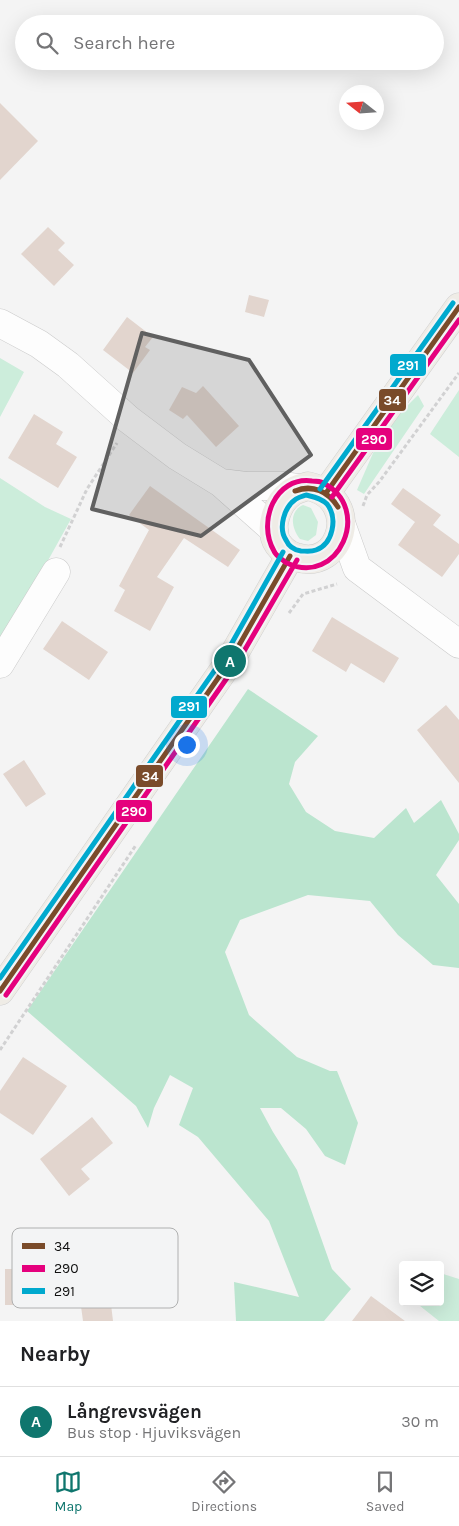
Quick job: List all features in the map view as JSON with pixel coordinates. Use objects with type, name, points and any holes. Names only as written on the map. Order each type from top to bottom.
[{"type":"main road","points":[[326,493],[459,306]]},
{"type":"main road","points":[[308,486],[320,489],[326,493],[351,518],[334,546],[324,556],[303,557],[282,549],[276,541],[274,530],[277,510],[290,494],[298,488],[308,486]]},
{"type":"main road","points":[[0,991],[303,557]]},
{"type":"street","points":[[0,323],[39,344],[68,365],[132,422],[178,456],[221,483],[274,530]]},
{"type":"street","points":[[221,483],[298,488]]},
{"type":"street","points":[[351,518],[357,568]]},
{"type":"street","points":[[303,557],[342,570],[357,568],[459,644]]},
{"type":"street","points":[[0,664],[56,572]]},
{"type":"path","points":[[351,518],[459,373]]},
{"type":"path","points":[[56,572],[55,559],[74,514],[87,489],[132,422]]},
{"type":"path","points":[[287,616],[303,594],[345,581],[357,568]]},
{"type":"path","points":[[0,1050],[139,840]]},
{"type":"highlighted area","points":[[142,333],[249,360],[311,455],[201,536],[92,509]]},
{"type":"green space","points":[[0,358],[24,372],[0,417]]},
{"type":"green space","points":[[459,390],[459,457],[430,434]]},
{"type":"green space","points":[[418,395],[424,406],[364,494],[357,490],[380,437]]},
{"type":"green space","points":[[0,478],[45,507],[71,519],[0,647]]},
{"type":"green space","points":[[303,505],[311,508],[318,522],[316,535],[308,541],[300,539],[293,525],[295,511]]},
{"type":"green space","points":[[248,689],[318,736],[295,762],[289,784],[306,812],[335,831],[374,838],[406,808],[414,823],[441,800],[459,834],[459,840],[436,875],[459,904],[459,968],[433,965],[398,935],[370,901],[308,895],[240,920],[225,952],[249,1015],[297,1057],[330,1071],[337,1071],[358,1123],[345,1165],[325,1156],[306,1129],[281,1108],[260,1108],[297,1170],[332,1269],[351,1289],[324,1321],[236,1321],[234,1282],[299,1297],[269,1221],[198,1137],[179,1125],[193,1088],[170,1075],[154,1108],[148,1128],[136,1106],[27,1011]]},
{"type":"green space","points":[[444,1274],[459,1279],[459,1321],[439,1321],[420,1306],[444,1306]]},
{"type":"building","points":[[0,103],[38,141],[0,180]]},
{"type":"building","points":[[48,227],[65,243],[58,250],[74,265],[54,286],[21,254]]},
{"type":"building","points":[[249,295],[269,300],[264,317],[245,312]]},
{"type":"building","points":[[127,317],[153,337],[145,347],[150,350],[133,373],[103,350]]},
{"type":"building","points":[[203,386],[239,426],[216,447],[187,415],[183,419],[169,410],[182,387],[196,393]]},
{"type":"building","points":[[34,414],[63,432],[56,444],[77,457],[58,488],[8,458]]},
{"type":"building","points":[[150,486],[240,550],[228,567],[184,538],[157,577],[174,587],[150,631],[114,611],[125,590],[119,586],[149,530],[129,515]]},
{"type":"building","points":[[403,488],[441,515],[433,525],[459,544],[459,554],[442,577],[398,545],[415,522],[391,504]]},
{"type":"building","points":[[332,617],[399,658],[384,683],[351,663],[346,672],[312,651]]},
{"type":"building","points":[[62,621],[108,652],[89,680],[43,649]]},
{"type":"building","points":[[446,705],[459,720],[459,783],[417,730]]},
{"type":"building","points":[[24,760],[46,794],[26,807],[3,774]]},
{"type":"building","points":[[23,1057],[67,1086],[33,1135],[0,1113],[0,1091]]},
{"type":"building","points":[[92,1117],[113,1143],[81,1169],[90,1179],[69,1196],[40,1159]]},
{"type":"building","points":[[5,1269],[12,1269],[12,1305],[5,1305]]},
{"type":"building","points":[[371,1296],[405,1321],[352,1321]]},
{"type":"building","points":[[81,1308],[111,1308],[113,1321],[83,1321]]},
{"type":"transit line","name":"291","points":[[320,489],[453,303]]},
{"type":"transit line","name":"34","points":[[326,493],[459,307]]},
{"type":"transit line","name":"290","points":[[332,497],[459,320]]},
{"type":"transit line","name":"290","points":[[285,562],[277,556],[269,539],[269,515],[273,503],[279,493],[299,481],[322,482],[338,495],[346,510],[347,526],[343,542],[334,555],[321,565],[305,568],[287,563]]},
{"type":"transit line","name":"34","points":[[295,491],[308,488],[319,490],[330,497],[338,507]]},
{"type":"transit line","name":"34","points":[[295,491],[302,489],[320,491],[325,493],[338,507]]},
{"type":"transit line","name":"291","points":[[306,495],[317,498],[327,504],[333,523],[330,536],[322,547],[316,550],[298,551],[287,542],[282,530],[282,524],[288,507],[296,499],[306,495]]},
{"type":"transit line","name":"291","points":[[0,978],[224,657],[283,552]]},
{"type":"transit line","name":"34","points":[[0,991],[230,661],[290,556]]},
{"type":"transit line","name":"290","points":[[6,995],[236,665],[297,560]]},
{"type":"place","name":"Långrevsvägen","points":[[230,661]]}]
